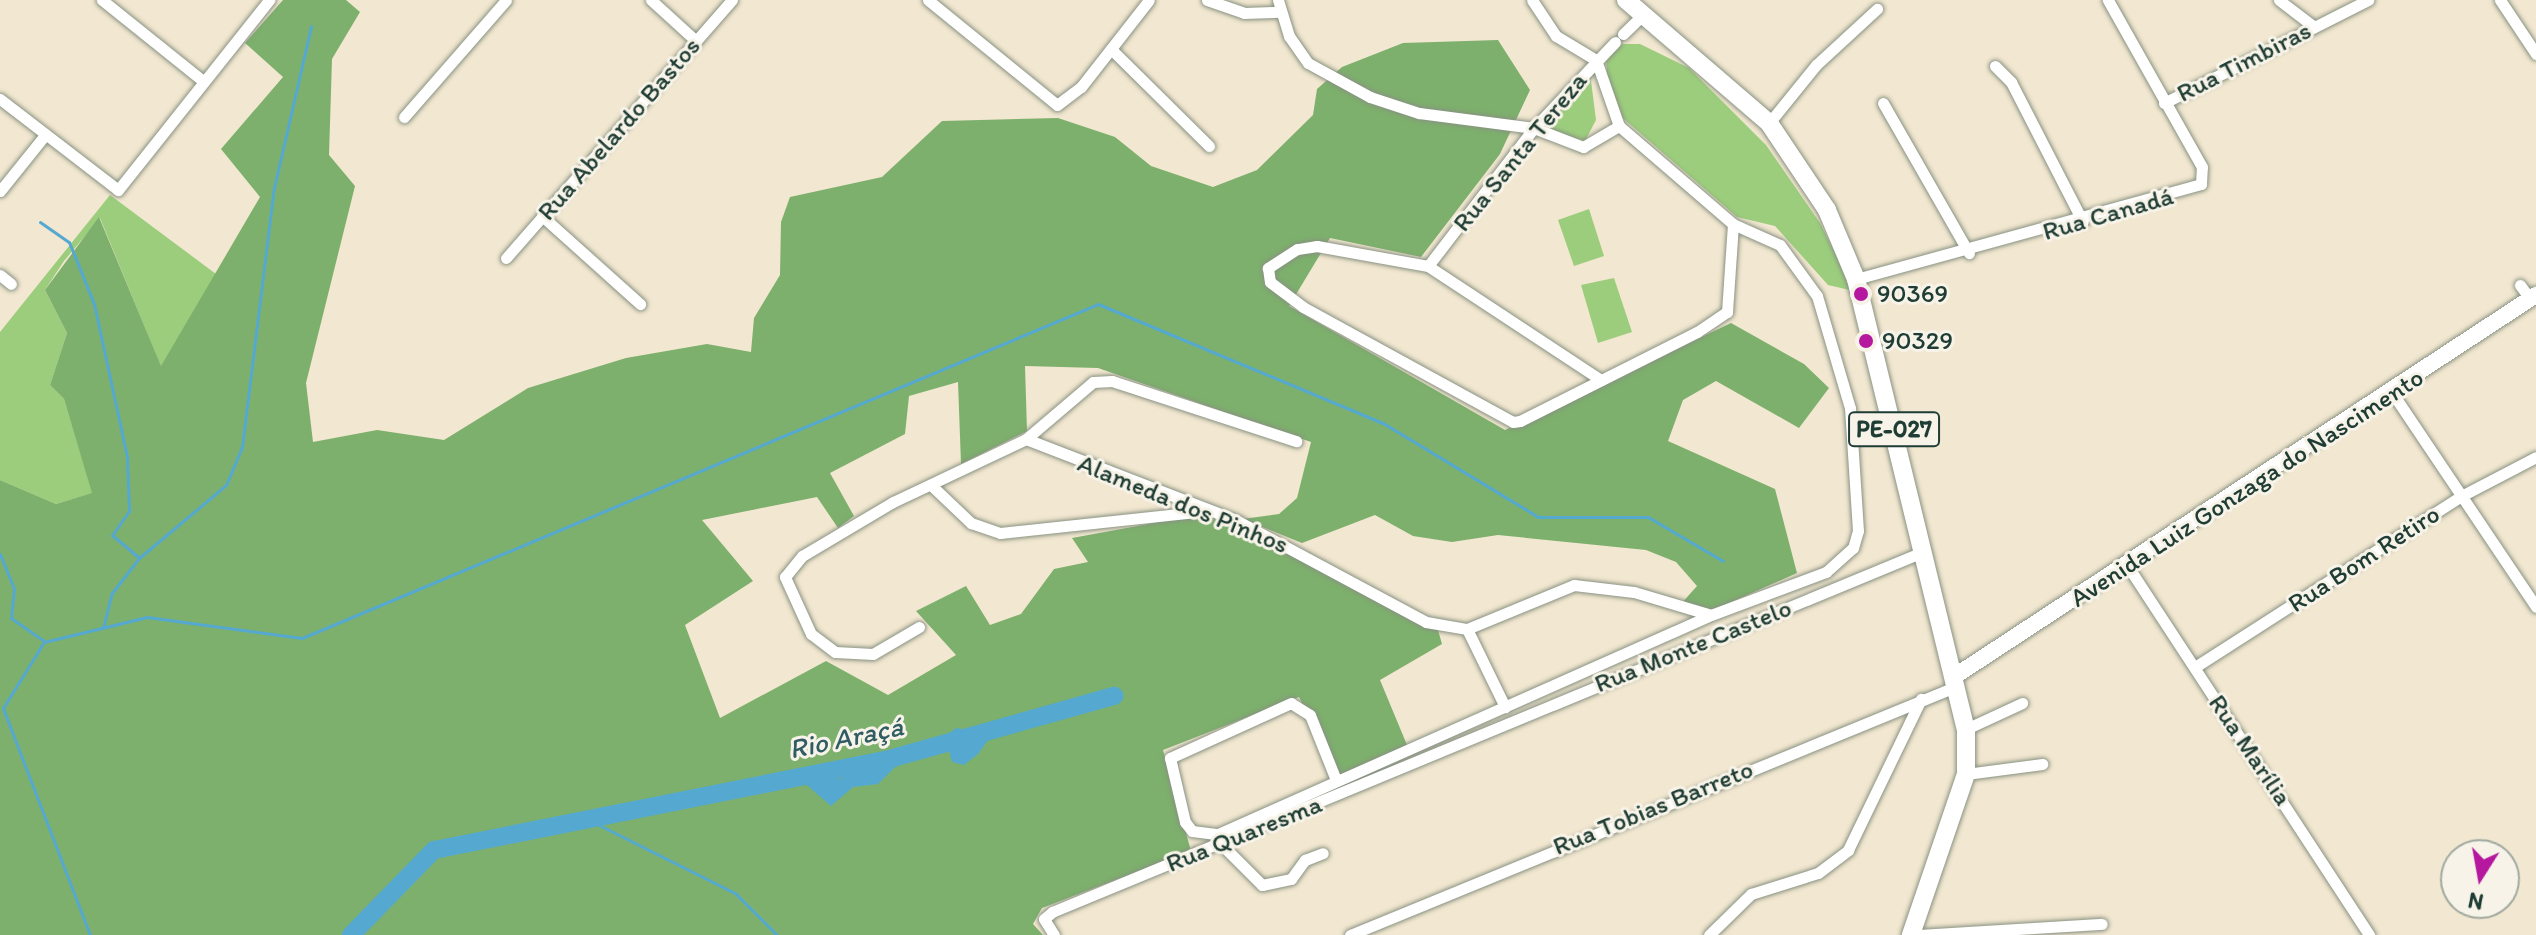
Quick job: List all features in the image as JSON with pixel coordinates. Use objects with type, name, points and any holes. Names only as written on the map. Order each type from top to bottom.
[{"type":"main road","name":"PE-027","points":[[1626,0],[1769,123],[1827,210],[1856,279],[1925,551],[1966,729],[1966,774],[1911,935]]},
{"type":"main road","name":"Avenida Luiz Gonzaga do Nascimento","points":[[1956,681],[2391,391],[2529,293]]},
{"type":"street","points":[[102,0],[202,80]]},
{"type":"street","points":[[0,99],[118,190],[202,80],[269,0]]},
{"type":"street","points":[[404,117],[506,0]]},
{"type":"street","points":[[651,0],[696,41]]},
{"type":"street","name":"Rua Abelardo Bastos","points":[[506,258],[732,0]]},
{"type":"street","points":[[928,0],[1057,105],[1111,49],[1149,0]]},
{"type":"street","points":[[1207,0],[1244,13],[1279,6],[1308,63],[1370,97],[1419,113],[1534,128],[1583,147],[1619,126]]},
{"type":"street","points":[[1336,780],[1310,715],[1291,703],[1173,752],[1174,798],[1192,831],[1211,836],[1711,615],[1826,572],[1853,548],[1858,531],[1854,435],[1831,328],[1780,245],[1733,224],[1619,126],[1596,60],[1556,36],[1532,0]]},
{"type":"street","name":"Rua Canadá","points":[[1856,279],[2083,222],[2201,184],[2202,167],[2108,0]]},
{"type":"street","points":[[2279,0],[2313,26]]},
{"type":"street","name":"Rua Timbiras","points":[[2164,103],[2368,0]]},
{"type":"street","points":[[2500,0],[2536,54]]},
{"type":"street","points":[[1769,123],[1816,65],[1877,9]]},
{"type":"street","name":"Rua Santa Tereza","points":[[1428,266],[1534,128],[1596,60],[1643,15]]},
{"type":"street","points":[[1111,49],[1209,146]]},
{"type":"street","points":[[1995,66],[2011,82],[2083,222]]},
{"type":"street","points":[[1883,103],[1969,253]]},
{"type":"street","points":[[0,191],[45,135]]},
{"type":"street","points":[[542,216],[640,304]]},
{"type":"street","points":[[1601,380],[1428,266],[1317,246],[1297,249],[1268,268],[1270,282],[1303,307],[1505,421],[1601,380],[1727,312],[1733,224]]},
{"type":"street","points":[[0,275],[11,284]]},
{"type":"street","points":[[919,627],[873,654],[835,652],[811,634],[785,577],[802,556],[1026,439],[1086,386],[1104,380],[1296,441]]},
{"type":"street","points":[[2391,391],[2536,607]]},
{"type":"street","name":"Alameda dos Pinhos","points":[[1026,439],[1211,510],[1426,622],[1467,629]]},
{"type":"street","name":"Rua Bom Retiro","points":[[2195,667],[2463,495],[2536,457]]},
{"type":"street","points":[[932,486],[971,523],[1000,533],[1211,510]]},
{"type":"street","name":"Rua Monte Castelo","points":[[1462,742],[1925,551]]},
{"type":"street","name":"Rua Marília","points":[[2129,568],[2369,935]]},
{"type":"street","points":[[1505,707],[1467,629],[1574,585],[1634,592],[1687,613],[1711,615]]},
{"type":"street","name":"Rua Tobias Barreto","points":[[1350,935],[1921,699],[1956,681]]},
{"type":"street","points":[[1709,935],[1751,894],[1818,873],[1848,850],[1921,699]]},
{"type":"street","points":[[1966,729],[2022,703]]},
{"type":"street","name":"Rua Quaresma","points":[[1054,935],[1045,924],[1052,912],[1462,742]]},
{"type":"street","points":[[1966,774],[2042,764]]},
{"type":"street","points":[[1221,844],[1262,885],[1291,879],[1305,860],[1323,853]]},
{"type":"street","points":[[1920,935],[2102,924]]},
{"type":"green space","points":[[283,0],[346,0],[360,12],[332,59],[329,155],[355,186],[306,383],[313,442],[377,430],[444,440],[528,388],[626,358],[707,344],[751,352],[754,318],[780,275],[781,222],[790,197],[882,177],[942,121],[1058,118],[1115,137],[1151,166],[1213,187],[1257,170],[1313,115],[1317,89],[1342,67],[1403,43],[1498,40],[1530,90],[1500,154],[1421,257],[1330,238],[1289,306],[1505,430],[1731,323],[1804,364],[1829,388],[1799,428],[1716,381],[1683,400],[1668,441],[1775,489],[1797,573],[1711,611],[1680,605],[1697,586],[1676,562],[1646,550],[1498,535],[1452,542],[1413,536],[1375,515],[1302,543],[1243,519],[1279,514],[1297,498],[1311,442],[1098,368],[1025,366],[1027,431],[961,464],[958,382],[909,396],[905,434],[830,473],[854,516],[838,528],[817,497],[702,520],[753,581],[685,625],[720,718],[826,661],[888,695],[956,655],[916,611],[966,586],[990,625],[1021,614],[1054,569],[1088,562],[1072,538],[1203,514],[1295,552],[1438,630],[1442,644],[1380,680],[1407,745],[1338,776],[1299,697],[1163,750],[1191,851],[1042,908],[1033,924],[1043,935],[0,935],[0,480],[56,504],[92,493],[64,399],[50,385],[67,333],[45,290],[99,217],[161,366],[260,197],[221,149],[283,77],[245,43]]},
{"type":"green space","points":[[1622,44],[1640,44],[1689,68],[1766,145],[1820,223],[1854,291],[1828,285],[1775,226],[1737,217],[1610,107],[1606,59]]},
{"type":"green space","points":[[1590,73],[1596,120],[1585,141],[1538,127]]},
{"type":"green space","points":[[110,195],[216,274],[161,367],[100,218],[64,261],[45,290],[67,333],[50,385],[64,399],[93,493],[56,504],[0,480],[0,332]]},
{"type":"green space","points":[[1589,209],[1604,256],[1574,266],[1558,220]]},
{"type":"green space","points":[[1614,278],[1632,332],[1598,343],[1581,285]]},
{"type":"water","points":[[994,725],[1004,731],[994,732],[978,754],[964,765],[952,762],[945,737],[956,728],[985,733]]},
{"type":"water","points":[[875,758],[893,758],[896,766],[878,784],[853,787],[831,806],[794,774],[840,779]]},
{"type":"waterway","points":[[103,628],[112,593],[139,558],[226,485],[242,447],[274,188],[311,26]]},
{"type":"waterway","points":[[40,222],[69,242],[94,304],[127,457],[129,511],[112,535],[139,558]]},
{"type":"waterway","points":[[90,935],[3,708],[44,642],[147,617],[302,638],[1098,304],[1383,423],[1538,517],[1648,517],[1723,561]]},
{"type":"waterway","points":[[0,554],[14,589],[11,618],[44,641]]},
{"type":"waterway","name":"Rio Araçá","points":[[351,935],[434,850],[893,758],[1114,696]]},
{"type":"waterway","name":"Rio Araçá","points":[[585,818],[735,893],[777,935]]},
{"type":"waterway","name":"Rio Araçá","points":[[355,931],[362,935]]},
{"type":"place","name":"90369","points":[[1861,294]]},
{"type":"place","name":"90329","points":[[1866,341]]}]
